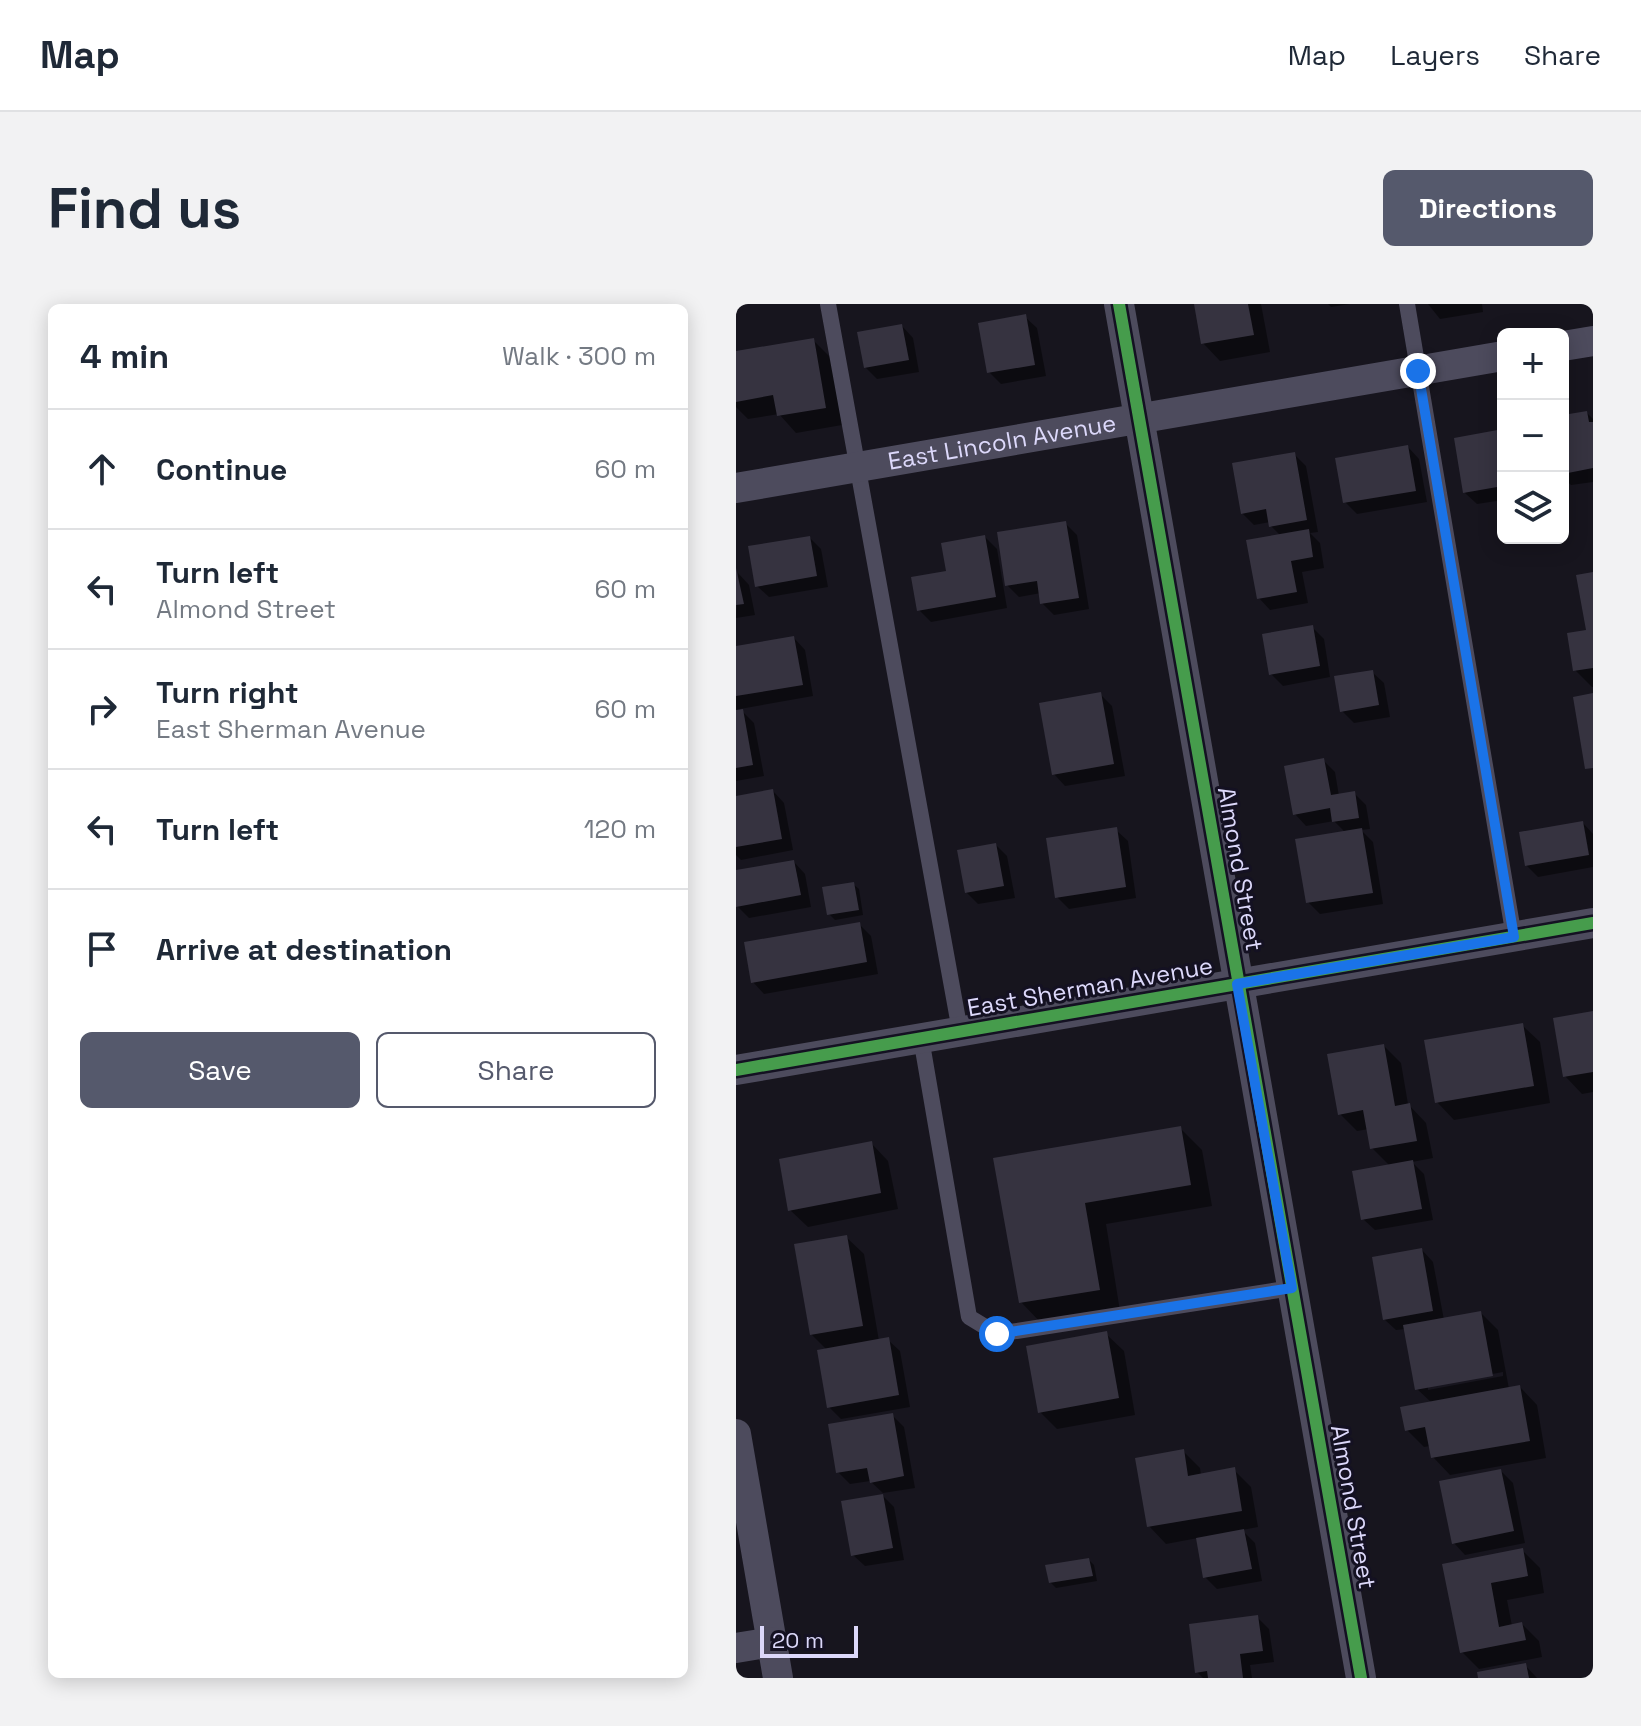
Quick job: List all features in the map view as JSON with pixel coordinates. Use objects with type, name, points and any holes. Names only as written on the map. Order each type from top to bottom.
[{"type":"street","name":"Almond Street","points":[[1119,304],[1361,1678]]},
{"type":"street","points":[[1569,345],[1593,341]]},
{"type":"street","name":"East Lincoln Avenue","points":[[736,488],[1497,357]]},
{"type":"street","name":"East Sherman Avenue","points":[[736,1070],[1593,923]]},
{"type":"street","points":[[736,1434],[778,1678]]},
{"type":"street","points":[[736,1648],[772,1642]]},
{"type":"lane","points":[[828,304],[960,1031]]},
{"type":"lane","points":[[1407,304],[1514,937]]},
{"type":"lane","points":[[921,1038],[969,1317],[997,1334],[1292,1288]]},
{"type":"building","points":[[1194,304],[1248,304],[1254,335],[1201,344]]},
{"type":"building","points":[[1026,314],[1035,365],[987,373],[978,323]]},
{"type":"building","points":[[902,324],[909,360],[864,368],[857,332]]},
{"type":"building","points":[[814,338],[826,408],[777,416],[773,395],[736,402],[736,351]]},
{"type":"building","points":[[1587,411],[1589,422],[1593,422],[1593,468],[1569,473],[1569,414]]},
{"type":"building","points":[[1497,430],[1497,487],[1463,493],[1454,438]]},
{"type":"building","points":[[1408,445],[1416,491],[1343,503],[1335,458]]},
{"type":"building","points":[[1295,452],[1307,520],[1269,527],[1266,509],[1241,514],[1232,463]]},
{"type":"building","points":[[1066,521],[1079,598],[1040,604],[1037,581],[1005,586],[997,532]]},
{"type":"building","points":[[1309,529],[1313,557],[1291,561],[1297,592],[1257,599],[1246,540]]},
{"type":"building","points":[[985,535],[996,597],[917,611],[911,577],[946,571],[941,543]]},
{"type":"building","points":[[810,536],[817,576],[755,587],[748,546]]},
{"type":"building","points":[[736,568],[744,604],[736,605]]},
{"type":"building","points":[[1593,572],[1593,668],[1573,671],[1567,633],[1586,630],[1576,575]]},
{"type":"building","points":[[1313,625],[1320,666],[1269,675],[1262,634]]},
{"type":"building","points":[[794,636],[803,685],[736,696],[736,646]]},
{"type":"building","points":[[1373,670],[1379,705],[1340,712],[1334,676]]},
{"type":"building","points":[[1101,692],[1114,764],[1052,775],[1039,703]]},
{"type":"building","points":[[1593,693],[1593,768],[1585,769],[1573,697]]},
{"type":"building","points":[[743,709],[753,765],[736,768],[736,710]]},
{"type":"building","points":[[1324,758],[1331,795],[1355,791],[1359,818],[1332,822],[1330,808],[1293,815],[1284,766]]},
{"type":"building","points":[[773,789],[782,839],[736,847],[736,796]]},
{"type":"building","points":[[1583,821],[1589,855],[1525,866],[1519,832]]},
{"type":"building","points":[[1117,827],[1126,887],[1055,898],[1046,838]]},
{"type":"building","points":[[1362,828],[1373,893],[1306,903],[1295,839]]},
{"type":"building","points":[[996,843],[1004,886],[965,893],[957,850]]},
{"type":"building","points":[[794,860],[801,895],[736,907],[736,870]]},
{"type":"building","points":[[854,882],[859,910],[827,915],[822,887]]},
{"type":"building","points":[[860,922],[867,962],[751,983],[744,942]]},
{"type":"building","points":[[1593,1011],[1593,1072],[1563,1077],[1553,1018]]},
{"type":"building","points":[[1523,1023],[1534,1086],[1435,1103],[1424,1040]]},
{"type":"building","points":[[1384,1044],[1395,1106],[1410,1103],[1417,1141],[1370,1149],[1363,1110],[1338,1115],[1327,1054]]},
{"type":"building","points":[[1181,1126],[1191,1185],[1085,1203],[1100,1290],[1019,1303],[993,1158]]},
{"type":"building","points":[[872,1141],[881,1193],[788,1211],[779,1159]]},
{"type":"building","points":[[1413,1160],[1422,1209],[1361,1220],[1352,1171]]},
{"type":"building","points":[[847,1235],[863,1326],[810,1335],[794,1244]]},
{"type":"building","points":[[1422,1248],[1433,1311],[1383,1320],[1372,1257]]},
{"type":"building","points":[[1481,1311],[1493,1376],[1415,1390],[1403,1325]]},
{"type":"building","points":[[1107,1331],[1119,1398],[1038,1413],[1026,1346]]},
{"type":"building","points":[[889,1337],[899,1395],[827,1408],[817,1350]]},
{"type":"building","points":[[1520,1385],[1530,1441],[1431,1458],[1425,1427],[1405,1431],[1400,1407]]},
{"type":"building","points":[[893,1413],[904,1476],[870,1483],[867,1468],[836,1473],[828,1424]]},
{"type":"building","points":[[1184,1449],[1188,1476],[1235,1467],[1242,1511],[1147,1527],[1135,1458]]},
{"type":"building","points":[[1501,1469],[1514,1531],[1452,1544],[1439,1481]]},
{"type":"building","points":[[883,1494],[893,1548],[851,1556],[841,1501]]},
{"type":"building","points":[[1244,1529],[1252,1569],[1203,1578],[1196,1538]]},
{"type":"building","points":[[1523,1548],[1528,1576],[1491,1583],[1499,1627],[1522,1622],[1526,1640],[1460,1653],[1442,1564]]},
{"type":"building","points":[[1089,1558],[1093,1576],[1049,1583],[1045,1565]]},
{"type":"building","points":[[1258,1615],[1263,1651],[1240,1654],[1243,1678],[1208,1678],[1207,1671],[1195,1673],[1189,1624]]},
{"type":"building","points":[[1526,1663],[1529,1678],[1478,1678],[1477,1672]]},
{"type":"cycle path","points":[[1119,304],[1361,1678]]},
{"type":"cycle path","points":[[736,1070],[1593,923]]},
{"type":"route","points":[[997,1334],[1292,1288],[1237,984],[1514,937],[1418,371]]}]
